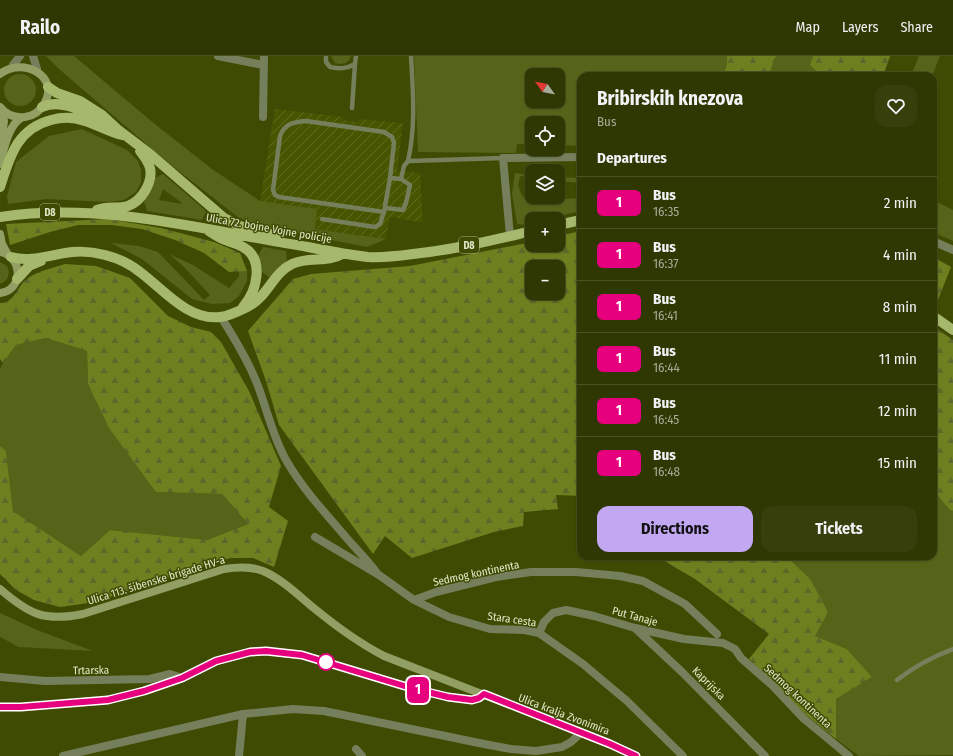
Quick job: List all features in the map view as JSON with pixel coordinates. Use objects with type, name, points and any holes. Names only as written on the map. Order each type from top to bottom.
[{"type":"main road","points":[[0,74],[6,67],[21,64],[30,65],[42,74],[48,87],[48,94],[42,107],[33,115],[21,118],[14,117],[1,109]]},
{"type":"main road","points":[[48,87],[57,93],[80,101],[91,107],[110,121],[120,132],[150,154],[224,218],[240,226],[275,236],[288,244]]},
{"type":"main road","points":[[42,107],[53,104],[69,106],[86,113],[120,132]]},
{"type":"main road","points":[[0,155],[4,121],[1,109]]},
{"type":"main road","points":[[0,164],[12,129],[21,118]]},
{"type":"main road","points":[[0,187],[7,165],[18,141],[25,133],[43,122],[65,118],[75,119],[85,121],[112,133],[120,132]]},
{"type":"main road","points":[[91,212],[101,208],[120,208],[130,205],[142,195],[148,183],[150,169],[147,161],[136,145]]},
{"type":"main road","name":"Ulica 72. bojne Vojne policije","points":[[0,217],[44,212],[91,212],[151,219],[368,257],[406,255],[468,246],[525,233]]},
{"type":"main road","points":[[565,223],[577,221]]},
{"type":"main road","points":[[206,228],[222,239],[244,247],[250,252],[255,262],[257,272],[256,285],[250,298],[241,309]]},
{"type":"main road","points":[[0,234],[6,255],[16,263],[18,269],[17,279]]},
{"type":"main road","points":[[6,255],[22,259],[54,256],[71,252],[87,252],[105,255],[128,264],[140,272],[172,300],[185,308],[196,313],[220,317],[241,309],[256,301],[263,295],[275,277],[291,264],[312,258],[338,257],[344,253]]},
{"type":"main road","points":[[0,293],[9,290],[14,286],[17,279],[29,266],[54,256]]},
{"type":"main road","points":[[937,319],[953,330]]},
{"type":"main road","name":"Ulica 113. šibenske brigade HV-a","points":[[0,589],[10,598],[37,614],[49,617],[65,618],[83,614],[224,569],[237,567],[250,568],[263,572],[280,581],[332,623],[363,645],[397,661],[484,694]]},
{"type":"main road","name":"Ulica kralja Zvonimira","points":[[484,694],[610,744],[636,756]]},
{"type":"street","points":[[6,67],[20,56]]},
{"type":"street","points":[[33,56],[37,69]]},
{"type":"street","points":[[218,56],[263,65]]},
{"type":"street","points":[[263,117],[264,56]]},
{"type":"street","points":[[510,236],[503,158],[577,157]]},
{"type":"street","points":[[937,243],[953,250]]},
{"type":"street","points":[[220,317],[239,346],[258,385],[279,447],[286,460],[314,498],[352,544],[370,562],[379,576]]},
{"type":"street","name":"Stara cesta","points":[[315,537],[379,576],[414,600],[449,617],[490,629],[524,630],[539,634],[583,664],[611,687],[683,756]]},
{"type":"street","name":"Sedmog kontinenta","points":[[414,600],[436,592],[488,579],[531,572],[576,572],[620,576],[643,581],[685,604],[717,634]]},
{"type":"street","name":"Put Tanaje","points":[[539,634],[544,622],[553,613],[566,610],[684,639],[723,643],[735,649]]},
{"type":"street","name":"Kaprijska","points":[[635,628],[682,672],[765,756]]},
{"type":"street","name":"Sedmog kontinenta","points":[[735,649],[741,658],[774,686],[803,718],[849,756]]},
{"type":"street","points":[[0,707],[21,707],[108,700],[144,691],[182,678],[216,661],[250,652],[266,651],[302,655],[411,688],[448,697],[472,700],[479,698],[484,694]]},
{"type":"street","name":"Trtarska","points":[[0,678],[45,681],[150,679],[170,674],[182,678]]},
{"type":"street","points":[[63,756],[243,714],[292,709],[324,711],[491,745],[536,752],[562,747],[571,742],[581,733]]},
{"type":"street","points":[[240,756],[243,714]]},
{"type":"street","points":[[356,749],[362,756]]},
{"type":"lane","points":[[326,56],[326,62],[330,67],[348,68],[355,64]]},
{"type":"lane","points":[[352,108],[356,56]]},
{"type":"lane","points":[[402,179],[404,166],[408,161],[412,142],[414,114],[411,56]]},
{"type":"lane","points":[[322,219],[375,227],[380,224],[385,210],[390,178],[394,143],[392,137],[384,132],[306,121],[295,122],[287,125],[280,136],[273,190],[275,195],[279,197],[385,210],[403,210],[410,185],[402,179],[390,178]]},
{"type":"lane","points":[[408,161],[503,158]]},
{"type":"lane","points":[[897,680],[918,664],[953,649]]},
{"type":"shaded area","points":[[46,56],[74,56],[156,125],[212,169],[260,201],[317,209],[315,229],[386,239],[367,247],[256,225],[238,217],[171,165],[59,69]]},
{"type":"shaded area","points":[[331,56],[351,56],[347,62],[340,64],[335,63]]},
{"type":"shaded area","points":[[414,56],[890,56],[884,72],[577,72],[577,146],[565,145],[565,116],[525,116],[525,144],[517,144],[516,153],[418,152]]},
{"type":"shaded area","points":[[919,56],[940,56],[934,72],[913,72]]},
{"type":"shaded area","points":[[17,74],[23,74],[32,78],[36,90],[32,102],[23,106],[17,106],[8,102],[4,93],[4,87],[8,78]]},
{"type":"shaded area","points":[[275,109],[344,117],[343,120],[358,122],[358,119],[403,123],[397,171],[420,173],[423,223],[390,217],[386,239],[315,229],[260,201]]},
{"type":"shaded area","points":[[82,129],[127,150],[138,161],[141,170],[141,182],[136,192],[124,200],[108,202],[47,199],[8,204],[7,196],[16,162],[49,136]]},
{"type":"shaded area","points":[[515,173],[525,175],[525,177],[520,176],[518,185],[522,196],[525,197],[525,204],[565,204],[565,199],[577,198],[577,212],[565,215],[565,212],[525,212],[525,224],[517,223],[512,194]]},
{"type":"shaded area","points":[[163,174],[206,211],[202,220],[147,211],[144,201],[151,191],[155,178]],"holes":[[[163,189],[182,203],[159,200]]]},
{"type":"shaded area","points":[[565,177],[577,178],[577,183],[565,182]]},
{"type":"shaded area","points":[[937,202],[953,210],[953,241],[937,234]]},
{"type":"shaded area","points":[[111,243],[139,246],[158,252],[204,300],[210,295],[183,266],[169,254],[193,265],[229,288],[239,276],[239,271],[247,271],[247,281],[239,296],[230,303],[212,304],[192,299],[142,259]]},
{"type":"shaded area","points":[[263,247],[286,251],[287,263],[270,278],[262,272],[261,263],[258,256]]},
{"type":"shaded area","points":[[0,262],[7,266],[9,274],[7,279],[0,284]]},
{"type":"shaded area","points":[[46,338],[87,351],[88,385],[156,492],[222,494],[248,524],[207,540],[110,530],[81,556],[13,511],[6,451],[0,446],[0,369],[16,345]]},
{"type":"shaded area","points":[[937,495],[950,510],[953,511],[953,755],[859,756],[836,739],[836,699],[872,677],[847,649],[815,636],[787,560],[937,560]]},
{"type":"shaded area","points":[[0,613],[37,630],[93,651],[19,647],[0,637]]},
{"type":"green space","points":[[727,56],[776,56],[770,72],[724,72],[727,65]]},
{"type":"green space","points":[[813,56],[890,56],[884,72],[818,72],[810,65]]},
{"type":"green space","points":[[108,219],[161,228],[214,242],[240,253],[247,271],[229,272],[204,253],[175,240],[142,229],[112,225],[78,225],[10,245],[6,224]]},
{"type":"green space","points":[[577,232],[577,496],[556,495],[558,509],[524,512],[523,526],[494,532],[412,558],[385,536],[373,554],[279,425],[266,381],[248,331],[293,279],[311,274],[410,266],[525,243],[525,252],[565,252],[565,234]]},
{"type":"green space","points":[[937,259],[951,267],[937,302]]},
{"type":"green space","points":[[65,264],[96,266],[130,278],[168,316],[191,327],[211,332],[221,342],[249,391],[281,466],[269,507],[288,521],[274,567],[253,558],[231,558],[214,562],[95,602],[60,607],[34,600],[16,590],[0,574],[0,446],[6,451],[13,511],[81,556],[110,530],[207,540],[248,524],[222,494],[156,492],[109,428],[88,384],[87,351],[46,338],[16,345],[3,363],[0,359],[0,303],[9,300],[31,276]]},
{"type":"green space","points":[[937,329],[953,340],[953,511],[950,510],[937,495]]},
{"type":"green space","points":[[663,560],[790,560],[810,579],[828,612],[815,636],[847,649],[872,677],[836,699],[836,739],[806,715],[749,659],[769,634],[695,579]]},
{"type":"bus line","name":"1","points":[[0,707],[21,707],[108,700],[144,691],[182,678],[216,661],[229,657],[250,652],[282,652],[302,655],[411,688],[448,697],[472,700],[479,698],[484,694],[610,744],[636,756]]}]
